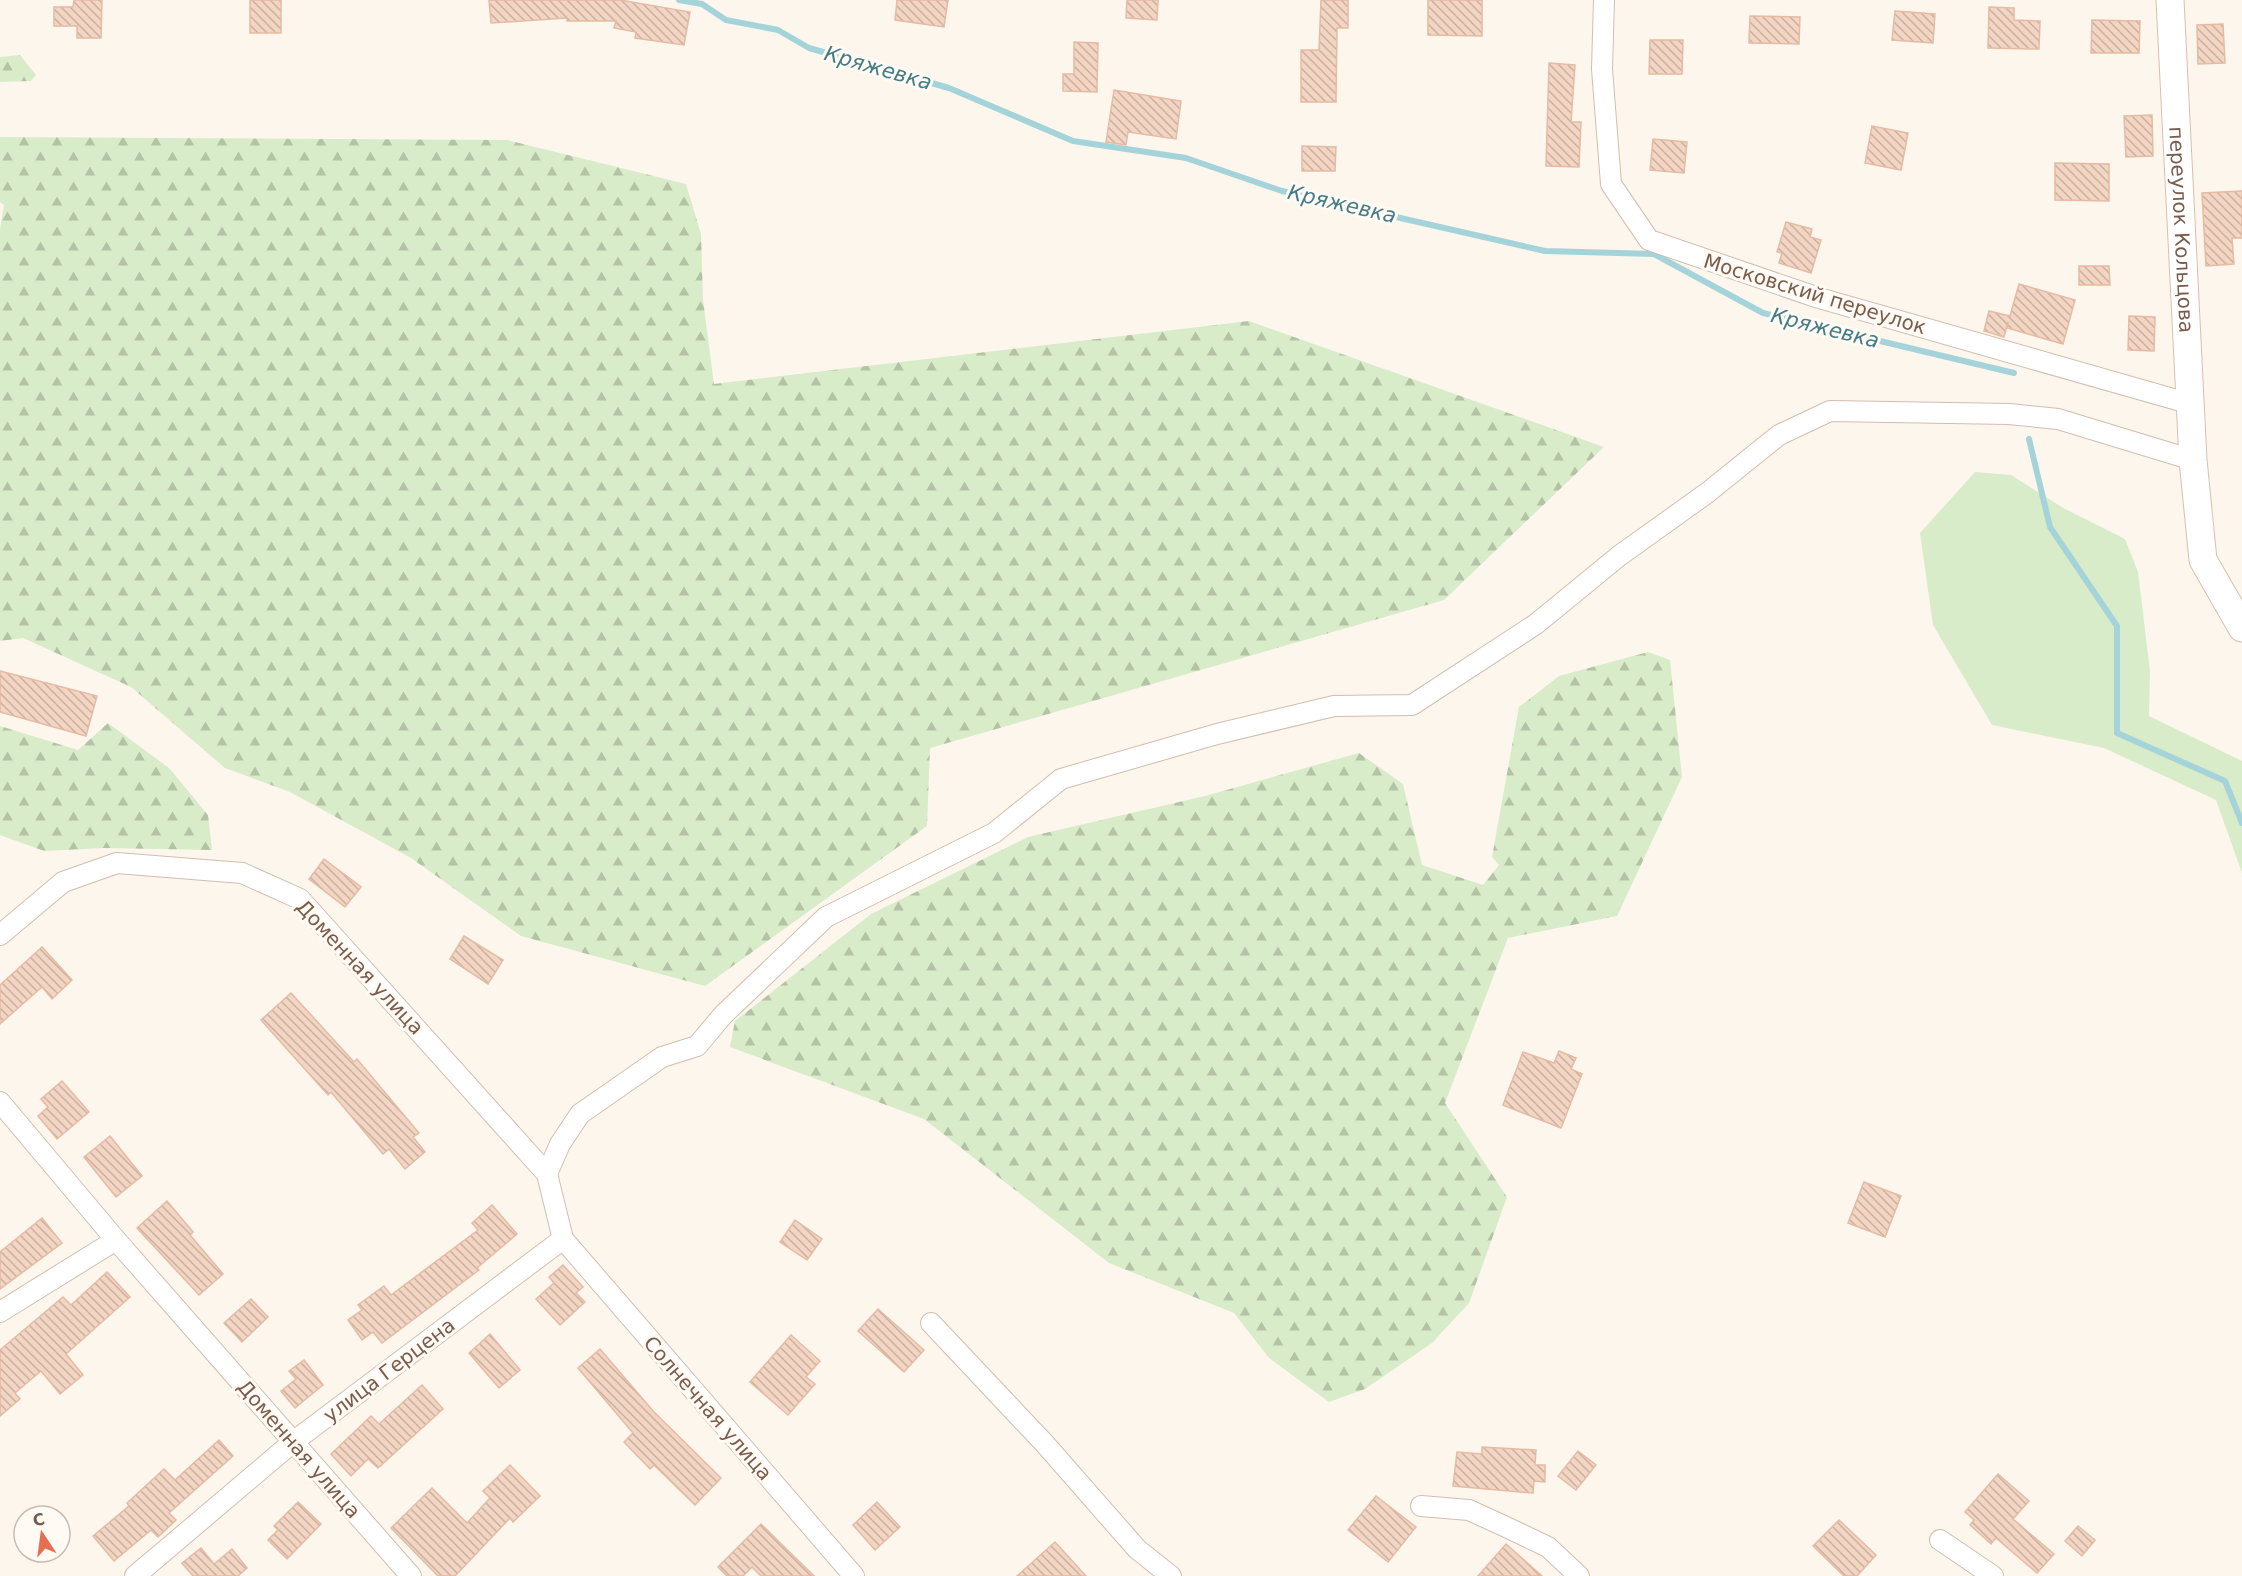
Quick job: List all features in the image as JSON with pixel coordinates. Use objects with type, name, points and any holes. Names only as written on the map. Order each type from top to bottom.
[{"type":"street","name":"Московский переулок","points":[[1604,0],[1602,69],[1611,184],[1649,240],[1819,298],[2191,404]]},
{"type":"street","name":"переулок Кольцова","points":[[2170,0],[2193,460],[2202,560],[2242,628]]},
{"type":"street","points":[[547,1174],[560,1144],[580,1114],[662,1057],[697,1046],[723,1015],[826,917],[994,833],[1061,779],[1217,734],[1334,706],[1412,705],[1536,624],[1619,556],[1707,493],[1779,435],[1830,411],[2009,414],[2058,420],[2193,460]]},
{"type":"street","name":"Доменная улица","points":[[0,935],[63,882],[117,862],[242,873],[300,899],[547,1174],[563,1239]]},
{"type":"street","name":"Доменная улица","points":[[0,1102],[116,1240],[411,1576]]},
{"type":"street","name":"улица Герцена","points":[[135,1576],[293,1442],[563,1239]]},
{"type":"street","name":"Солнечная улица","points":[[563,1239],[854,1576]]},
{"type":"street","points":[[0,1312],[116,1240]]},
{"type":"street","points":[[931,1323],[1045,1444],[1137,1550],[1171,1576]]},
{"type":"street","points":[[1421,1506],[1469,1510],[1548,1547],[1579,1576]]},
{"type":"street","points":[[1940,1540],[1993,1576]]},
{"type":"green space","points":[[20,55],[36,75],[31,81],[0,82],[0,57]]},
{"type":"green space","points":[[0,137],[507,140],[686,184],[701,234],[703,300],[714,384],[1249,321],[1604,447],[1444,600],[930,748],[927,826],[705,986],[521,936],[411,858],[290,792],[225,768],[131,687],[23,638],[0,641],[0,229],[4,205],[0,202]]},
{"type":"green space","points":[[1975,472],[2011,475],[2065,509],[2125,539],[2138,572],[2150,671],[2149,716],[2242,761],[2242,873],[2216,800],[2104,748],[1992,725],[1933,625],[1920,533]]},
{"type":"green space","points":[[1648,652],[1670,660],[1682,777],[1617,916],[1508,938],[1445,1103],[1507,1197],[1469,1303],[1432,1343],[1365,1389],[1329,1402],[1269,1358],[1234,1313],[1109,1263],[924,1119],[730,1047],[735,1021],[871,914],[1028,837],[1205,796],[1359,753],[1403,784],[1422,865],[1483,885],[1499,865],[1492,857],[1519,707],[1559,676]]},
{"type":"green space","points":[[108,723],[169,768],[208,815],[212,850],[104,848],[44,851],[0,835],[0,726],[78,750]]},
{"type":"building","points":[[74,0],[102,0],[101,38],[77,38],[77,26],[54,26],[54,7],[73,7]]},
{"type":"building","points":[[250,0],[281,0],[281,33],[250,33]]},
{"type":"building","points":[[489,0],[620,0],[690,12],[684,45],[635,38],[636,32],[614,28],[616,21],[567,21],[567,18],[491,23]]},
{"type":"building","points":[[897,0],[948,0],[944,27],[895,20]]},
{"type":"building","points":[[1127,0],[1158,0],[1157,20],[1126,18]]},
{"type":"building","points":[[1321,0],[1348,0],[1348,28],[1337,28],[1336,102],[1301,102],[1301,50],[1319,50]]},
{"type":"building","points":[[1428,0],[1482,0],[1482,36],[1428,35]]},
{"type":"building","points":[[1989,7],[2014,8],[2014,20],[2040,21],[2039,49],[1988,48]]},
{"type":"building","points":[[1895,11],[1935,14],[1933,43],[1892,40]]},
{"type":"building","points":[[1750,16],[1800,17],[1799,44],[1749,43]]},
{"type":"building","points":[[2092,20],[2140,21],[2139,53],[2091,53]]},
{"type":"building","points":[[2223,24],[2225,63],[2198,64],[2197,25]]},
{"type":"building","points":[[1650,40],[1683,40],[1682,74],[1649,74]]},
{"type":"building","points":[[1074,42],[1098,43],[1097,92],[1063,91],[1063,74],[1074,74]]},
{"type":"building","points":[[1549,63],[1575,65],[1571,122],[1581,122],[1579,167],[1546,166]]},
{"type":"building","points":[[1114,90],[1181,101],[1176,139],[1128,132],[1126,145],[1106,142]]},
{"type":"building","points":[[2152,115],[2153,156],[2126,157],[2124,116]]},
{"type":"building","points":[[1872,126],[1908,133],[1901,170],[1865,163]]},
{"type":"building","points":[[1653,139],[1687,142],[1684,173],[1650,170]]},
{"type":"building","points":[[1302,146],[1336,147],[1335,171],[1302,171]]},
{"type":"building","points":[[2055,163],[2109,164],[2109,201],[2055,200]]},
{"type":"building","points":[[2242,191],[2242,238],[2232,238],[2234,264],[2206,266],[2202,193]]},
{"type":"building","points":[[1786,222],[1812,229],[1810,237],[1821,240],[1811,273],[1779,263],[1782,253],[1777,252]]},
{"type":"building","points":[[2079,266],[2109,266],[2110,285],[2079,285]]},
{"type":"building","points":[[2019,284],[2075,300],[2063,344],[2007,328],[2008,322],[2004,337],[1984,331],[1989,311],[2010,316]]},
{"type":"building","points":[[2129,316],[2155,317],[2154,351],[2128,350]]},
{"type":"building","points":[[0,671],[97,696],[86,736],[0,712]]},
{"type":"building","points":[[324,859],[361,887],[345,907],[309,879]]},
{"type":"building","points":[[464,936],[503,960],[488,984],[450,959]]},
{"type":"building","points":[[42,947],[72,980],[52,999],[42,987],[0,1024],[0,985]]},
{"type":"building","points":[[291,993],[354,1062],[357,1059],[419,1133],[413,1137],[425,1152],[405,1169],[389,1149],[383,1154],[331,1092],[328,1095],[261,1020]]},
{"type":"building","points":[[1559,1051],[1576,1058],[1571,1069],[1582,1074],[1561,1128],[1503,1105],[1523,1052],[1554,1063]]},
{"type":"building","points":[[62,1081],[89,1112],[57,1139],[38,1116],[48,1107],[41,1099]]},
{"type":"building","points":[[110,1136],[142,1176],[116,1197],[84,1157]]},
{"type":"building","points":[[1864,1182],[1901,1196],[1885,1237],[1848,1223]]},
{"type":"building","points":[[167,1201],[193,1232],[190,1235],[223,1274],[199,1295],[137,1228]]},
{"type":"building","points":[[492,1205],[517,1234],[477,1268],[479,1270],[382,1343],[373,1332],[362,1340],[348,1320],[362,1310],[358,1305],[384,1286],[391,1295],[478,1230],[472,1223]]},
{"type":"building","points":[[42,1218],[62,1243],[0,1289],[0,1252]]},
{"type":"building","points":[[795,1220],[822,1239],[807,1260],[780,1242]]},
{"type":"building","points":[[563,1265],[583,1287],[576,1293],[585,1302],[560,1325],[536,1299],[554,1283],[549,1277]]},
{"type":"building","points":[[107,1272],[130,1297],[66,1354],[83,1375],[60,1394],[41,1371],[15,1393],[20,1399],[0,1416],[0,1350],[63,1297],[71,1305]]},
{"type":"building","points":[[251,1299],[268,1317],[242,1342],[224,1323]]},
{"type":"building","points":[[878,1309],[924,1350],[904,1372],[858,1331]]},
{"type":"building","points":[[490,1334],[520,1370],[499,1388],[469,1353]]},
{"type":"building","points":[[791,1335],[820,1361],[806,1377],[815,1384],[788,1415],[750,1382]]},
{"type":"building","points":[[600,1349],[654,1412],[721,1478],[695,1505],[654,1465],[650,1469],[624,1442],[633,1433],[578,1368]]},
{"type":"building","points":[[304,1360],[323,1385],[295,1408],[281,1391],[296,1379],[289,1371]]},
{"type":"building","points":[[422,1385],[443,1409],[378,1468],[368,1459],[351,1476],[331,1454],[371,1416],[379,1424]]},
{"type":"building","points":[[219,1440],[233,1456],[169,1513],[176,1520],[158,1537],[151,1530],[114,1561],[93,1536],[129,1506],[127,1503],[164,1469],[175,1480]]},
{"type":"building","points":[[1482,1447],[1536,1450],[1535,1465],[1545,1465],[1545,1482],[1534,1481],[1533,1493],[1453,1486],[1457,1452],[1482,1454]]},
{"type":"building","points":[[1578,1451],[1596,1465],[1576,1490],[1558,1476]]},
{"type":"building","points":[[510,1465],[540,1496],[513,1522],[510,1518],[455,1576],[438,1576],[391,1528],[432,1488],[467,1523],[490,1498],[483,1491]]},
{"type":"building","points":[[1998,1474],[2029,1501],[2013,1519],[2054,1554],[2037,1573],[1996,1538],[1991,1544],[1970,1525],[1974,1520],[1965,1512]]},
{"type":"building","points":[[1376,1496],[1416,1527],[1388,1562],[1348,1530]]},
{"type":"building","points":[[298,1502],[321,1524],[287,1559],[268,1540],[278,1530],[274,1526]]},
{"type":"building","points":[[877,1502],[900,1527],[875,1550],[853,1525]]},
{"type":"building","points":[[1839,1520],[1876,1555],[1857,1576],[1844,1576],[1813,1546]]},
{"type":"building","points":[[761,1524],[814,1576],[761,1576],[752,1567],[743,1576],[727,1576],[718,1567]]},
{"type":"building","points":[[2078,1526],[2095,1540],[2082,1556],[2065,1541]]},
{"type":"building","points":[[1055,1542],[1086,1576],[1017,1576]]},
{"type":"building","points":[[1506,1544],[1542,1576],[1478,1576]]},
{"type":"building","points":[[201,1548],[214,1564],[232,1549],[247,1568],[238,1576],[193,1576],[182,1563]]},
{"type":"waterway","name":"Кряжевка","points":[[679,0],[702,4],[726,20],[778,30],[809,48],[949,88],[1073,141],[1186,158],[1282,191],[1545,251],[1654,254],[1763,313],[2014,373]]},
{"type":"waterway","name":"Кряжевка","points":[[2029,439],[2050,527],[2117,626],[2117,733],[2225,781],[2242,823]]}]
